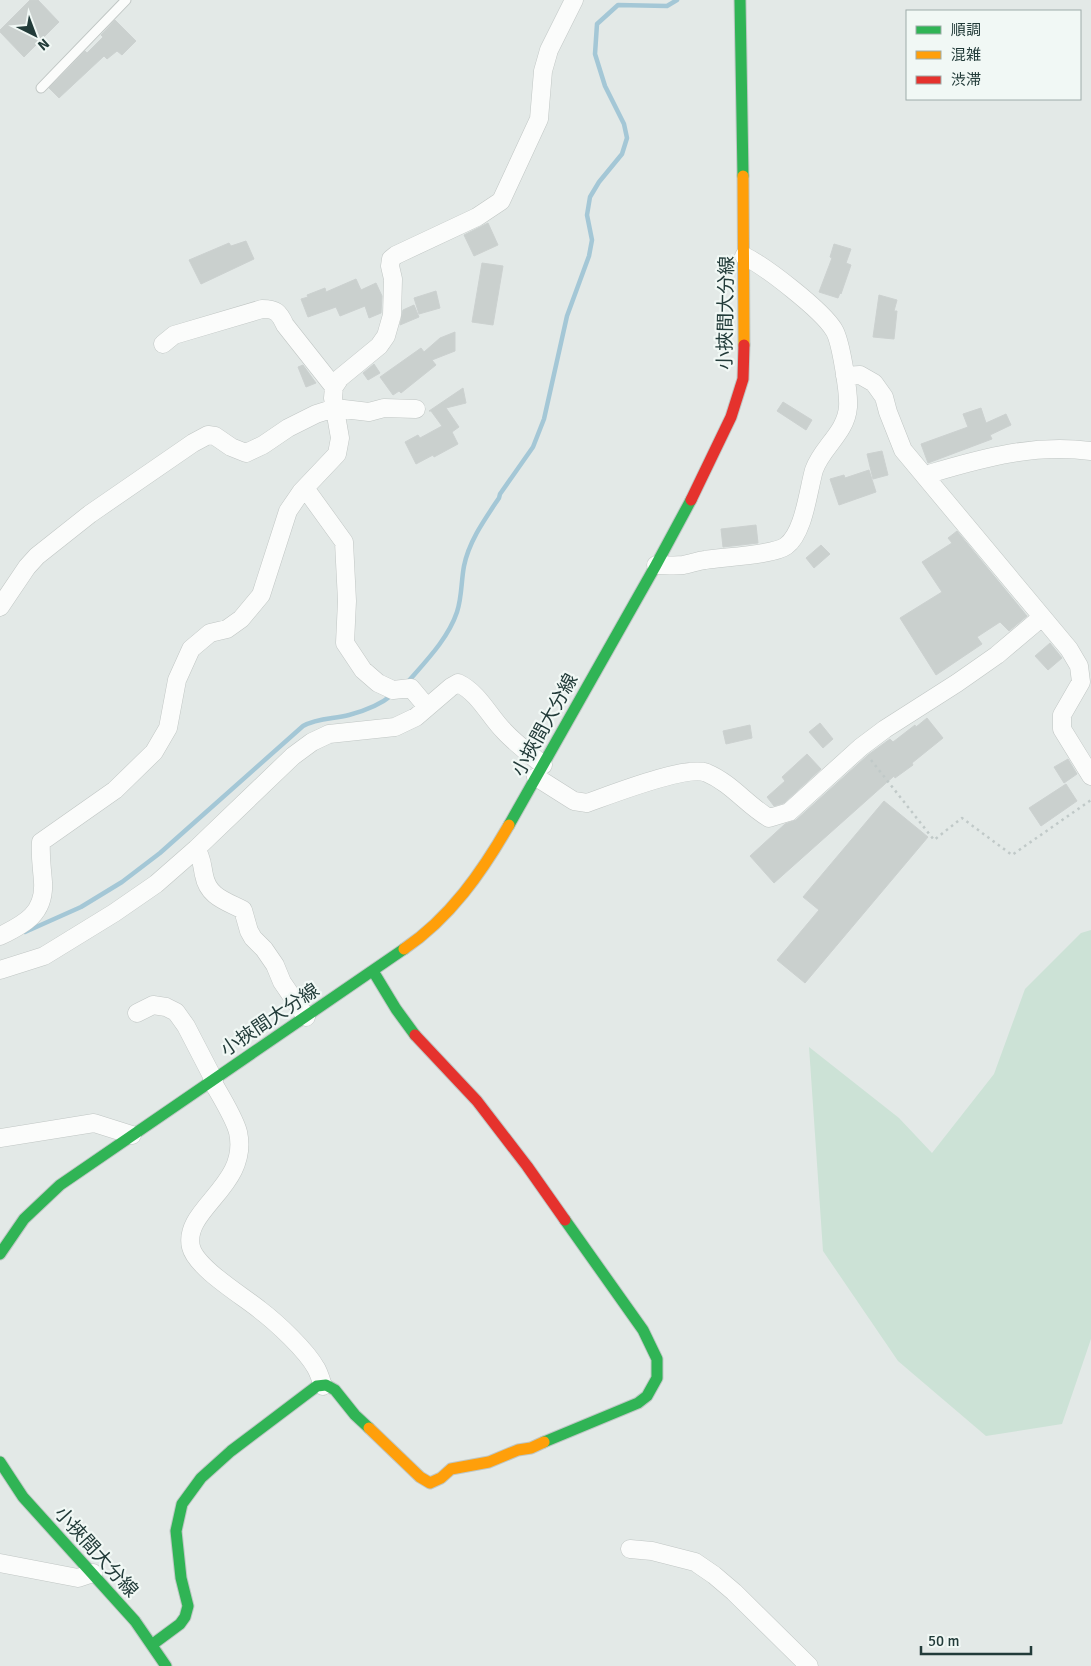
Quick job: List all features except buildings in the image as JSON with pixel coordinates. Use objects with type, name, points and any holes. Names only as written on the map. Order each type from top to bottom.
[{"type":"main road","name":"小挾間大分線","points":[[0,1254],[24,1219],[60,1185],[410,945],[448,911],[476,879],[540,771],[656,565],[697,488],[731,416],[743,379],[745,327],[740,0]]},
{"type":"main road","points":[[153,1644],[180,1624],[185,1617],[188,1606],[182,1578],[176,1531],[182,1504],[201,1478],[231,1452],[317,1386],[326,1385],[335,1390],[355,1415],[420,1477],[430,1482],[441,1478],[451,1468],[489,1462],[518,1450],[531,1448],[638,1403],[647,1396],[658,1378],[657,1358],[638,1323],[527,1166],[477,1101],[417,1038],[396,1009],[373,971]]},
{"type":"main road","name":"小挾間大分線","points":[[0,1462],[22,1497],[92,1573],[153,1644],[166,1666]]},
{"type":"street","points":[[334,387],[340,378],[379,346],[386,336],[392,315],[393,279],[390,266],[391,260],[396,255],[477,217],[501,201],[539,119],[544,71],[549,50],[574,0]]},
{"type":"street","points":[[656,565],[683,565],[703,560],[772,551],[785,547],[795,538],[818,460],[841,429],[848,408],[842,353],[835,330],[798,294],[756,262],[744,256]]},
{"type":"street","points":[[0,936],[33,916],[41,904],[43,883],[40,858],[41,842],[115,790],[154,752],[168,728],[177,680],[191,649],[210,633],[227,628],[242,619],[262,595],[288,511],[305,488],[337,454],[340,438],[334,387],[285,324],[280,313],[274,309],[262,309],[174,335],[163,344]]},
{"type":"street","points":[[845,376],[860,375],[874,383],[884,397],[902,450],[1069,649],[1079,666],[1081,682],[1062,715],[1062,729],[1091,776]]},
{"type":"street","points":[[0,607],[27,567],[37,556],[90,514],[193,443],[208,435],[215,436],[231,447],[246,453],[263,445],[288,428],[316,414],[335,408],[369,412],[384,408],[416,409]]},
{"type":"street","points":[[926,477],[932,473],[978,459],[1032,449],[1091,451]]},
{"type":"street","points":[[305,488],[344,542],[347,601],[346,642],[363,670],[378,683],[394,690],[411,688],[427,708]]},
{"type":"street","points":[[0,970],[44,956],[114,913],[156,884],[196,849],[293,756],[312,742],[329,734],[395,727],[416,717],[458,683],[466,687],[540,771],[574,801],[586,803],[688,771],[706,772],[732,789],[754,810],[769,818],[789,812],[861,747],[997,655],[1042,617]]},
{"type":"street","points":[[1073,698],[1091,686]]},
{"type":"street","points":[[196,849],[200,856],[205,882],[209,890],[222,900],[243,910],[253,938],[264,949],[275,965],[282,982],[306,1017]]},
{"type":"street","points":[[137,1013],[153,1005],[166,1007],[176,1012],[186,1026],[238,1130],[240,1145],[237,1164],[214,1199],[198,1216],[191,1233],[191,1247],[208,1271],[262,1312],[304,1352],[315,1367],[323,1386]]},
{"type":"street","points":[[0,1138],[94,1124],[132,1136]]},
{"type":"street","points":[[630,1549],[652,1551],[695,1562],[734,1592],[809,1666]]},
{"type":"street","points":[[0,1563],[78,1578],[92,1573]]},
{"type":"lane","points":[[41,88],[126,0]]},
{"type":"path","points":[[861,747],[934,840],[962,818],[1012,855],[1091,800]]},
{"type":"green space","points":[[1091,930],[1091,1339],[1062,1424],[986,1436],[898,1361],[823,1251],[809,1047],[899,1118],[932,1153],[994,1074],[1025,989],[1081,933]]},
{"type":"waterway","points":[[406,684],[448,632],[459,606],[466,557],[474,539],[500,494],[533,447],[544,419],[567,316],[589,256],[592,240],[587,215],[590,197],[599,182],[622,154],[627,138],[624,124],[605,86],[595,54],[597,24],[618,5],[667,6],[677,0]]},
{"type":"waterway","points":[[25,932],[81,907],[122,882],[160,853],[303,726],[314,721],[360,712],[377,705],[392,695]]},
{"type":"traffic: fast","points":[[740,0],[743,176]]},
{"type":"traffic: fast","points":[[509,825],[691,500]]},
{"type":"traffic: fast","points":[[0,1254],[24,1219],[60,1185],[404,949]]},
{"type":"traffic: fast","points":[[373,971],[396,1009],[415,1035]]},
{"type":"traffic: fast","points":[[544,1442],[638,1403],[647,1396],[657,1378],[657,1359],[643,1330],[565,1220]]},
{"type":"traffic: fast","points":[[153,1644],[180,1624],[185,1617],[188,1606],[181,1578],[176,1531],[182,1504],[201,1478],[231,1451],[317,1386],[326,1385],[335,1390],[355,1415],[369,1428]]},
{"type":"traffic: fast","points":[[0,1462],[23,1497],[135,1621],[166,1666]]},
{"type":"traffic: slow","points":[[743,176],[744,345]]},
{"type":"traffic: slow","points":[[404,949],[421,937],[464,893],[488,860],[509,825]]},
{"type":"traffic: slow","points":[[369,1428],[420,1477],[430,1483],[441,1478],[451,1469],[489,1462],[544,1442]]},
{"type":"traffic: jam","points":[[691,500],[731,417],[743,379],[744,345]]},
{"type":"traffic: jam","points":[[415,1035],[477,1101],[527,1166],[565,1220]]}]
